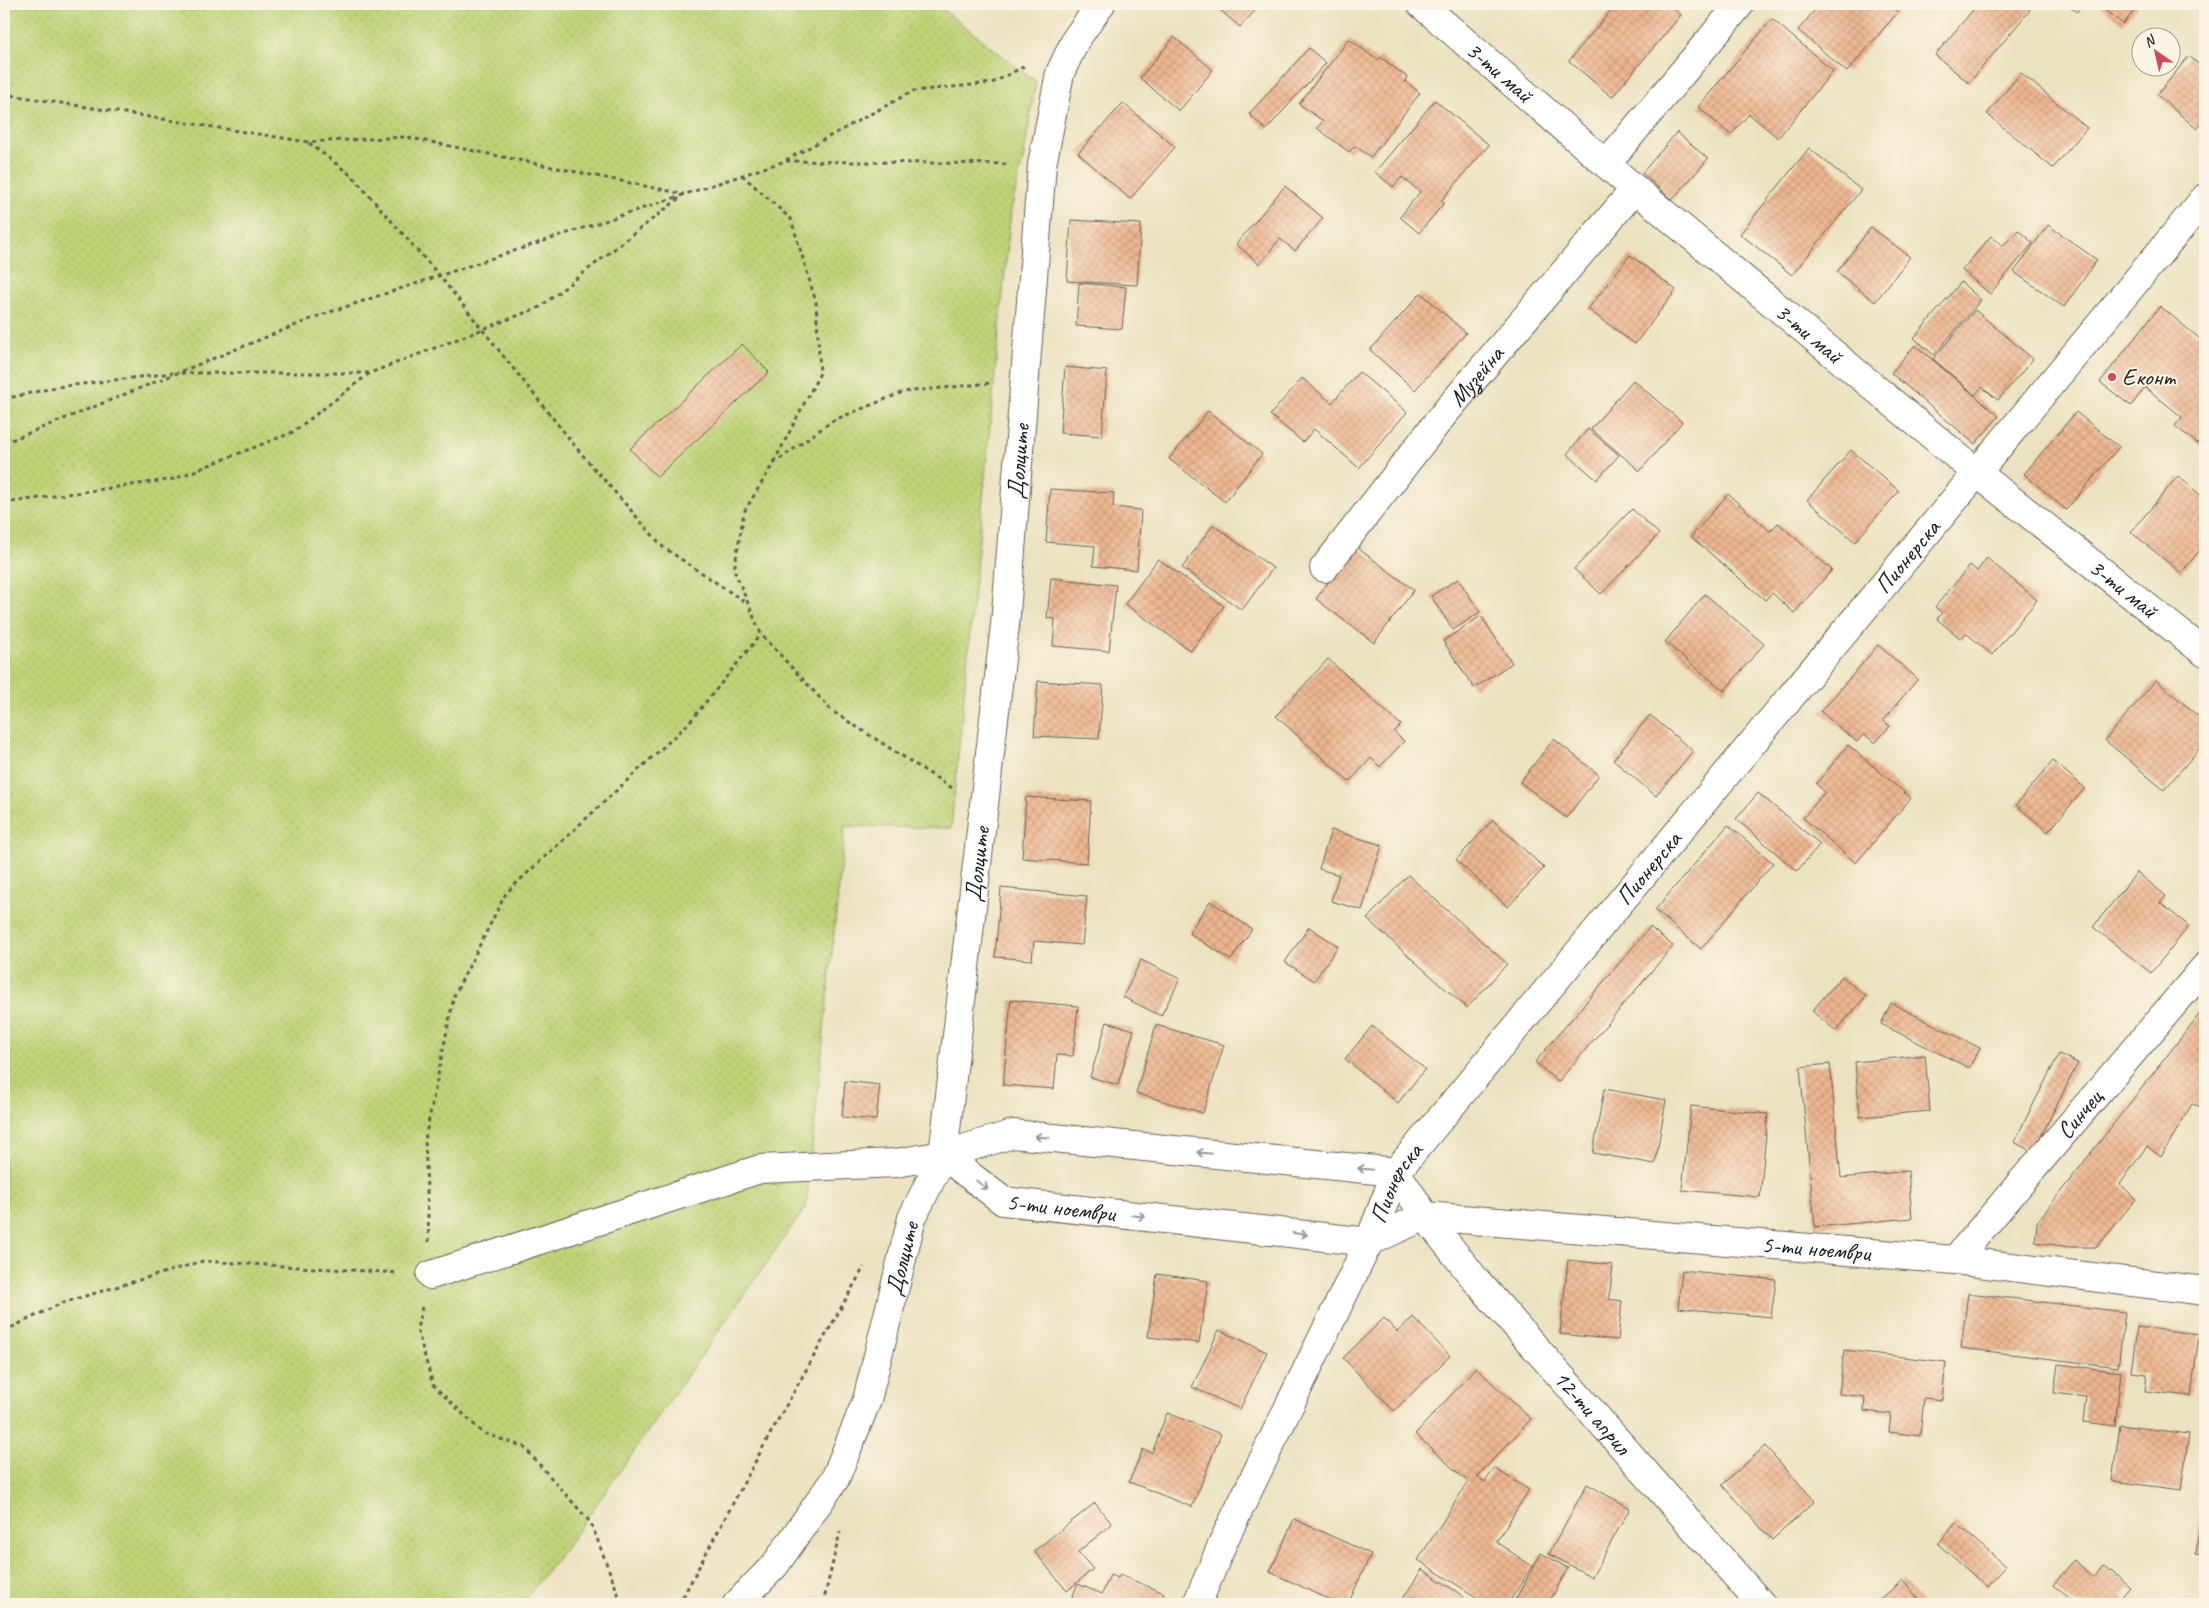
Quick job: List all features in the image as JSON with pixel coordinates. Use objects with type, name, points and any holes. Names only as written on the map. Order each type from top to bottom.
[{"type":"street","points":[[1076,39],[1087,4]]},
{"type":"street","points":[[1076,39],[1101,4]]},
{"type":"street","name":"3-ти май","points":[[1421,4],[1635,189],[1976,472],[2205,653]]},
{"type":"street","points":[[1606,164],[1740,4]]},
{"type":"street","name":"Долците","points":[[737,1604],[774,1565],[835,1479],[867,1400],[912,1218],[943,1155],[1005,625],[1042,165],[1060,73],[1076,39]]},
{"type":"street","name":"Музейна","points":[[1324,568],[1443,415],[1635,189]]},
{"type":"street","name":"Пионерска","points":[[1197,1604],[1225,1538],[1369,1242],[1396,1172],[2205,198]]},
{"type":"street","name":"Синчец","points":[[1955,1260],[2205,967]]},
{"type":"street","points":[[431,1274],[760,1170],[896,1163],[943,1155],[1013,1134],[1396,1172],[1426,1216]]},
{"type":"street","name":"5-ти ноември","points":[[943,1155],[1003,1201],[1369,1242],[1426,1216],[1955,1260],[2205,1290]]},
{"type":"street","name":"12-ти април","points":[[1426,1216],[1475,1279],[1761,1604]]},
{"type":"path","points":[[4,443],[321,315],[785,161],[913,91],[992,83],[1076,39]]},
{"type":"path","points":[[4,94],[308,142],[406,137],[685,194]]},
{"type":"path","points":[[308,142],[352,176],[439,275],[579,451],[663,547],[748,604]]},
{"type":"path","points":[[785,161],[1042,165]]},
{"type":"path","points":[[742,175],[791,219],[816,302],[820,373],[773,464],[744,512],[734,570],[760,634],[832,711],[984,808]]},
{"type":"path","points":[[4,503],[174,479],[293,432],[370,373],[540,307],[685,194]]},
{"type":"path","points":[[4,399],[57,387],[178,373],[370,373]]},
{"type":"path","points":[[773,464],[832,421],[903,392],[1025,380]]},
{"type":"path","points":[[622,1604],[592,1522],[524,1447],[483,1433],[434,1385],[417,1329],[431,1274],[425,1139],[454,996],[506,892],[689,723],[760,634]]},
{"type":"path","points":[[679,1604],[769,1436],[869,1259]]},
{"type":"path","points":[[4,1331],[62,1303],[203,1261],[431,1274]]},
{"type":"green space","points":[[4,4],[936,4],[1036,82],[1024,154],[1011,210],[951,828],[845,826],[806,1207],[565,1549],[521,1604],[4,1604]]},
{"type":"building","points":[[1213,4],[1261,4],[1240,27]]},
{"type":"building","points":[[1616,4],[1668,4],[1681,15],[1612,97],[1569,61]]},
{"type":"building","points":[[1820,4],[1887,4],[1898,12],[1847,72],[1798,30]]},
{"type":"building","points":[[1978,4],[2023,4],[2030,10],[1969,83],[1935,55]]},
{"type":"building","points":[[2067,4],[2084,4],[2077,12]]},
{"type":"building","points":[[2097,4],[2140,4],[2123,24]]},
{"type":"building","points":[[1772,19],[1833,71],[1778,138],[1749,114],[1731,135],[1698,107]]},
{"type":"building","points":[[1174,37],[1213,70],[1179,111],[1140,78]]},
{"type":"building","points":[[1349,39],[1377,60],[1380,57],[1407,77],[1405,81],[1420,93],[1371,157],[1355,146],[1349,152],[1317,128],[1323,121],[1299,104]]},
{"type":"building","points":[[1309,48],[1326,63],[1266,130],[1249,114]]},
{"type":"building","points":[[2189,56],[2205,70],[2205,119],[2197,129],[2157,95],[2171,78],[2182,78],[2182,65]]},
{"type":"building","points":[[2021,73],[2087,128],[2053,168],[1987,114]]},
{"type":"building","points":[[1435,100],[1489,145],[1441,201],[1444,203],[1419,233],[1400,217],[1420,192],[1402,177],[1393,187],[1375,172]]},
{"type":"building","points":[[1123,103],[1175,147],[1130,199],[1078,153]]},
{"type":"building","points":[[1677,132],[1708,159],[1672,200],[1642,173]]},
{"type":"building","points":[[1809,148],[1861,190],[1792,275],[1740,234]]},
{"type":"building","points":[[1285,186],[1323,218],[1295,251],[1280,239],[1259,264],[1236,244]]},
{"type":"building","points":[[1071,220],[1141,224],[1137,285],[1067,281]]},
{"type":"building","points":[[2048,225],[2097,260],[2064,307],[2014,272]]},
{"type":"building","points":[[1871,227],[1910,257],[1875,302],[1837,272]]},
{"type":"building","points":[[2018,230],[2033,243],[1990,294],[1962,270],[1991,236],[2003,246]]},
{"type":"building","points":[[1630,255],[1676,290],[1635,344],[1588,309]]},
{"type":"building","points":[[1961,282],[1981,300],[1934,355],[1914,338]]},
{"type":"building","points":[[1079,283],[1126,287],[1122,329],[1076,326]]},
{"type":"building","points":[[1421,293],[1466,333],[1415,390],[1370,350]]},
{"type":"building","points":[[2160,306],[2205,343],[2205,444],[2202,447],[2175,426],[2182,417],[2145,387],[2131,406],[2100,382]]},
{"type":"building","points":[[1975,310],[2033,359],[1998,400],[1982,387],[1975,395],[1933,359]]},
{"type":"building","points":[[742,344],[769,372],[657,477],[630,449]]},
{"type":"building","points":[[1915,345],[1999,416],[1975,444],[1891,373]]},
{"type":"building","points":[[1065,367],[1107,371],[1102,436],[1060,433]]},
{"type":"building","points":[[1359,372],[1407,412],[1359,468],[1314,429],[1303,442],[1270,415],[1302,378],[1332,403]]},
{"type":"building","points":[[1633,380],[1682,422],[1640,471],[1591,429]]},
{"type":"building","points":[[1208,411],[1262,454],[1225,502],[1169,459]]},
{"type":"building","points":[[2076,412],[2119,447],[2066,510],[2024,474]]},
{"type":"building","points":[[1588,429],[1619,455],[1597,480],[1567,454]]},
{"type":"building","points":[[1851,450],[1899,491],[1855,542],[1807,500]]},
{"type":"building","points":[[2178,476],[2205,499],[2205,544],[2181,573],[2131,532]]},
{"type":"building","points":[[1050,489],[1114,493],[1113,507],[1141,510],[1137,570],[1093,566],[1095,546],[1046,542]]},
{"type":"building","points":[[1728,494],[1770,531],[1778,523],[1832,570],[1794,613],[1772,593],[1765,600],[1691,537]]},
{"type":"building","points":[[1632,509],[1659,534],[1601,594],[1574,569]]},
{"type":"building","points":[[1213,525],[1273,568],[1242,610],[1182,568]]},
{"type":"building","points":[[1355,546],[1414,590],[1374,643],[1316,599]]},
{"type":"building","points":[[1987,558],[2037,600],[1992,655],[1966,633],[1961,639],[1937,619],[1942,613],[1935,607],[1970,565],[1977,571]]},
{"type":"building","points":[[1158,559],[1224,606],[1191,651],[1125,604]]},
{"type":"building","points":[[1051,578],[1116,585],[1109,651],[1053,646],[1055,619],[1047,618]]},
{"type":"building","points":[[1458,579],[1480,612],[1453,630],[1431,596]]},
{"type":"building","points":[[1705,594],[1764,644],[1724,691],[1665,642]]},
{"type":"building","points":[[1481,616],[1512,663],[1474,688],[1443,641]]},
{"type":"building","points":[[1878,645],[1918,679],[1883,720],[1890,726],[1875,743],[1864,734],[1857,742],[1821,712]]},
{"type":"building","points":[[1328,659],[1401,725],[1394,732],[1404,741],[1380,767],[1371,758],[1349,782],[1276,716]]},
{"type":"building","points":[[2156,680],[2205,722],[2205,742],[2164,790],[2105,740]]},
{"type":"building","points":[[1038,681],[1103,685],[1099,739],[1034,736]]},
{"type":"building","points":[[1650,715],[1693,751],[1656,796],[1613,760]]},
{"type":"building","points":[[1554,739],[1599,775],[1566,818],[1520,782]]},
{"type":"building","points":[[1848,745],[1911,798],[1856,863],[1803,818],[1825,792],[1816,784]]},
{"type":"building","points":[[2053,761],[2085,788],[2048,832],[2016,805]]},
{"type":"building","points":[[1758,793],[1820,844],[1797,871],[1736,819]]},
{"type":"building","points":[[1026,797],[1091,801],[1087,863],[1022,858]]},
{"type":"building","points":[[1493,820],[1544,868],[1508,907],[1456,860]]},
{"type":"building","points":[[1728,825],[1773,863],[1701,949],[1655,910]]},
{"type":"building","points":[[1331,830],[1382,845],[1362,910],[1331,901],[1339,875],[1319,869]]},
{"type":"building","points":[[2137,872],[2166,896],[2160,903],[2189,926],[2151,973],[2093,927]]},
{"type":"building","points":[[1408,875],[1507,964],[1467,1008],[1367,919]]},
{"type":"building","points":[[1001,888],[1087,896],[1082,945],[1034,941],[1032,960],[995,957]]},
{"type":"building","points":[[1210,901],[1252,929],[1231,960],[1189,933]]},
{"type":"building","points":[[1309,927],[1338,946],[1314,981],[1285,962]]},
{"type":"building","points":[[1650,927],[1673,946],[1558,1082],[1535,1062]]},
{"type":"building","points":[[1141,960],[1180,979],[1161,1016],[1123,997]]},
{"type":"building","points":[[1842,976],[1866,996],[1836,1031],[1812,1011]]},
{"type":"building","points":[[1011,1000],[1078,1006],[1073,1056],[1057,1055],[1054,1089],[1003,1085]]},
{"type":"building","points":[[1891,1003],[1980,1048],[1969,1068],[1881,1024]]},
{"type":"building","points":[[2205,1007],[2205,1108],[2192,1104],[2161,1157],[2147,1146],[2120,1184],[2136,1199],[2097,1247],[2070,1247],[2035,1242],[2037,1222]]},
{"type":"building","points":[[1107,1022],[1134,1030],[1118,1085],[1090,1077]]},
{"type":"building","points":[[1156,1025],[1224,1045],[1203,1113],[1136,1093]]},
{"type":"building","points":[[1372,1026],[1425,1069],[1398,1103],[1345,1059]]},
{"type":"building","points":[[2059,1054],[2078,1063],[2033,1152],[2014,1142]]},
{"type":"building","points":[[1925,1055],[1930,1111],[1860,1117],[1855,1062]]},
{"type":"building","points":[[1830,1064],[1841,1178],[1908,1171],[1912,1218],[1815,1227],[1800,1067]]},
{"type":"building","points":[[845,1081],[880,1085],[876,1120],[842,1117]]},
{"type":"building","points":[[1604,1089],[1666,1100],[1655,1164],[1593,1153]]},
{"type":"building","points":[[1691,1106],[1768,1114],[1760,1197],[1682,1190]]},
{"type":"building","points":[[1568,1260],[1613,1265],[1609,1299],[1622,1301],[1618,1340],[1560,1334]]},
{"type":"building","points":[[1682,1270],[1776,1280],[1771,1317],[1678,1308]]},
{"type":"building","points":[[1157,1274],[1208,1281],[1199,1343],[1148,1337]]},
{"type":"building","points":[[1968,1293],[2125,1312],[2118,1367],[1961,1348]]},
{"type":"building","points":[[1413,1317],[1450,1356],[1394,1411],[1343,1358],[1384,1318],[1397,1332]]},
{"type":"building","points":[[2137,1327],[2199,1334],[2191,1396],[2145,1391],[2147,1374],[2131,1372]]},
{"type":"building","points":[[1219,1330],[1267,1352],[1240,1409],[1192,1387]]},
{"type":"building","points":[[1844,1350],[1946,1362],[1942,1400],[1924,1398],[1920,1436],[1889,1432],[1891,1414],[1864,1411],[1865,1397],[1839,1394]]},
{"type":"building","points":[[2058,1364],[2121,1372],[2115,1426],[2083,1422],[2086,1397],[2054,1393]]},
{"type":"building","points":[[1476,1368],[1531,1419],[1477,1477],[1485,1482],[1494,1468],[1529,1490],[1496,1542],[1532,1566],[1508,1604],[1487,1604],[1418,1560],[1468,1482],[1415,1434]]},
{"type":"building","points":[[1167,1413],[1221,1434],[1192,1507],[1129,1482],[1143,1449],[1152,1453]]},
{"type":"building","points":[[2120,1425],[2189,1434],[2181,1490],[2112,1481]]},
{"type":"building","points":[[1765,1446],[1815,1501],[1772,1540],[1722,1485]]},
{"type":"building","points":[[1587,1484],[1630,1508],[1592,1577],[1549,1554]]},
{"type":"building","points":[[2205,1493],[2205,1555],[2196,1554]]},
{"type":"building","points":[[1095,1503],[1112,1524],[1078,1552],[1093,1569],[1067,1591],[1034,1551]]},
{"type":"building","points":[[1294,1519],[1371,1554],[1348,1604],[1339,1604],[1270,1572]]},
{"type":"building","points":[[1956,1523],[2005,1566],[1987,1587],[1938,1544]]},
{"type":"building","points":[[1541,1553],[1568,1568],[1548,1604],[1513,1604]]},
{"type":"building","points":[[2074,1560],[2094,1577],[2104,1565],[2130,1587],[2120,1599],[2126,1604],[2075,1604],[2053,1585]]},
{"type":"building","points":[[1422,1569],[1463,1596],[1458,1604],[1408,1604],[1402,1600]]},
{"type":"building","points":[[1110,1575],[1118,1578],[1120,1575],[1164,1593],[1160,1604],[1069,1604],[1078,1584],[1102,1594]]},
{"type":"building","points":[[1903,1580],[1923,1604],[1875,1604]]},
{"type":"place","name":"Еконт","points":[[2112,377]]}]
